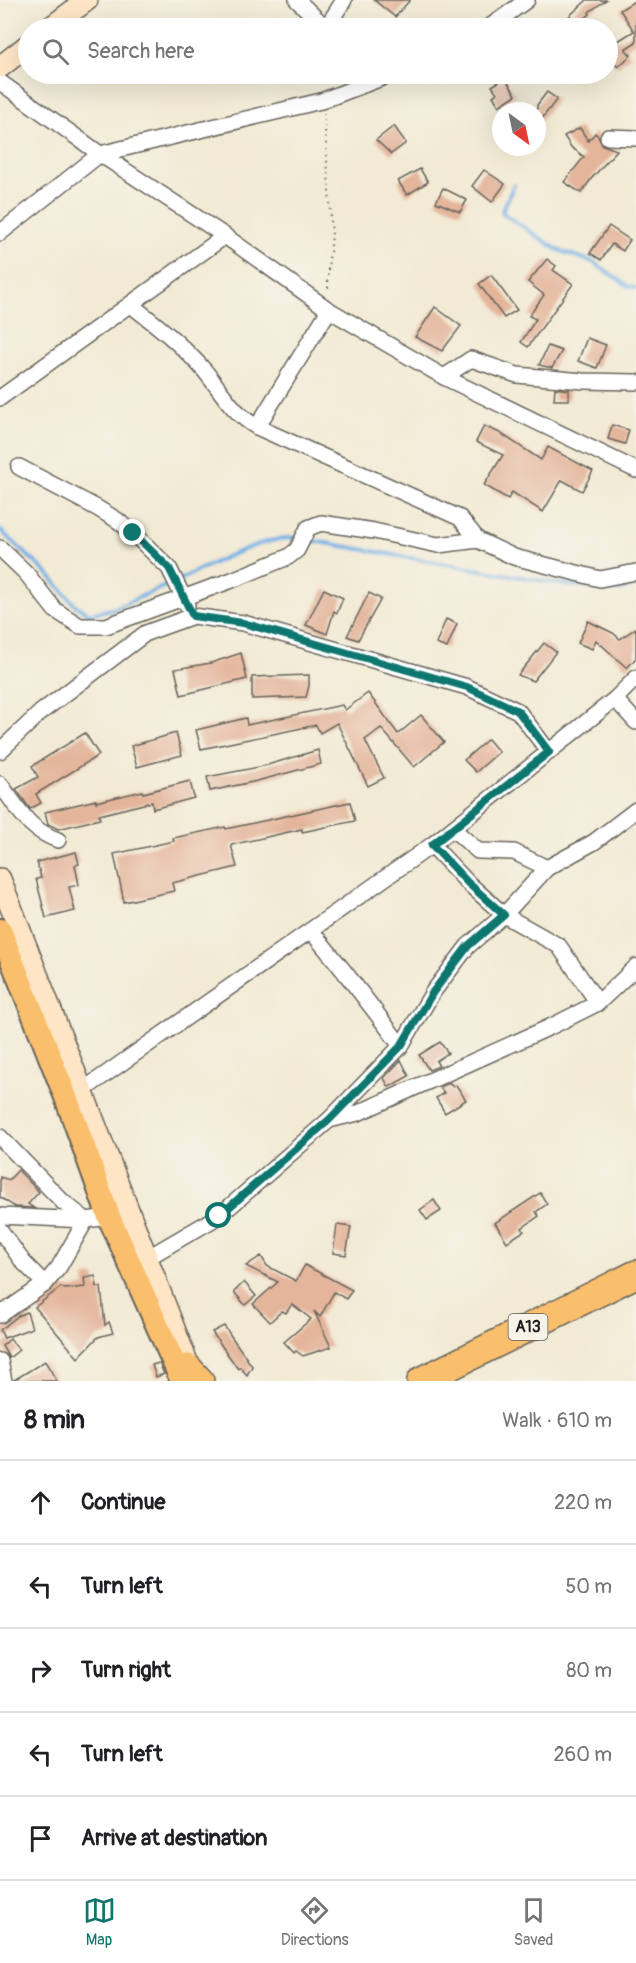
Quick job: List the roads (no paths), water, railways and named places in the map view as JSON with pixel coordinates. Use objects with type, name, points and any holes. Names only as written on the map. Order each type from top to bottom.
[{"type":"highway","name":"A13","points":[[421,1381],[636,1274]]},
{"type":"main road","points":[[63,18],[87,0]]},
{"type":"main road","points":[[0,68],[18,53]]},
{"type":"main road","points":[[0,879],[66,1048],[74,1096],[109,1217],[187,1378]]},
{"type":"main road","points":[[2,945],[74,1096],[147,1258],[187,1378]]},
{"type":"street","points":[[297,0],[316,18]]},
{"type":"street","points":[[332,18],[344,0]]},
{"type":"street","points":[[502,18],[527,0]]},
{"type":"street","points":[[0,82],[100,154],[225,236],[329,310],[444,377],[636,470]]},
{"type":"street","points":[[0,232],[100,154],[321,101],[353,84]]},
{"type":"street","points":[[608,137],[636,138]]},
{"type":"street","points":[[0,398],[225,236]]},
{"type":"street","points":[[131,304],[170,336],[204,370],[235,410],[256,427],[460,518],[478,540],[514,557],[600,579],[636,572]]},
{"type":"street","points":[[256,427],[329,310]]},
{"type":"street","points":[[444,377],[471,359],[517,375],[583,381],[636,382]]},
{"type":"street","points":[[19,467],[117,520],[133,533],[169,568],[193,616]]},
{"type":"street","points":[[0,548],[26,573],[55,610],[80,626],[106,626],[182,593],[241,577],[288,557],[297,550],[308,528],[321,523],[374,531],[438,545],[478,540]]},
{"type":"street","points":[[0,751],[41,712],[146,633],[193,616],[243,623],[467,687],[518,711],[549,752]]},
{"type":"street","points":[[74,1096],[432,845],[615,699],[636,678]]},
{"type":"street","points":[[615,699],[636,722]]},
{"type":"street","points":[[0,784],[30,825],[43,835],[58,840]]},
{"type":"street","points":[[147,1258],[219,1216],[329,1120],[401,1046],[433,992],[468,946],[504,915],[548,868],[594,842],[636,810]]},
{"type":"street","points":[[453,829],[478,851],[514,852],[548,868]]},
{"type":"street","points":[[432,845],[468,883],[504,915],[559,946],[598,1003]]},
{"type":"street","points":[[311,931],[346,972],[358,992],[401,1046]]},
{"type":"street","points":[[329,1120],[358,1113],[550,1027],[598,1003],[636,968]]},
{"type":"street","points":[[0,1137],[63,1202],[86,1220]]},
{"type":"street","points":[[0,1216],[86,1220],[109,1217]]},
{"type":"street","points":[[0,1315],[45,1284],[59,1266],[86,1220]]},
{"type":"street","points":[[0,1230],[23,1262],[45,1284]]},
{"type":"street","points":[[0,1361],[4,1381]]},
{"type":"waterway","points":[[514,185],[502,211],[505,215],[558,250],[593,262],[628,286],[636,288]]},
{"type":"waterway","points":[[0,530],[48,574],[75,605],[89,614],[113,609],[172,583]]},
{"type":"waterway","points":[[179,580],[254,546],[285,538],[298,538]]},
{"type":"waterway","points":[[308,540],[567,585],[621,590],[636,584]]}]
